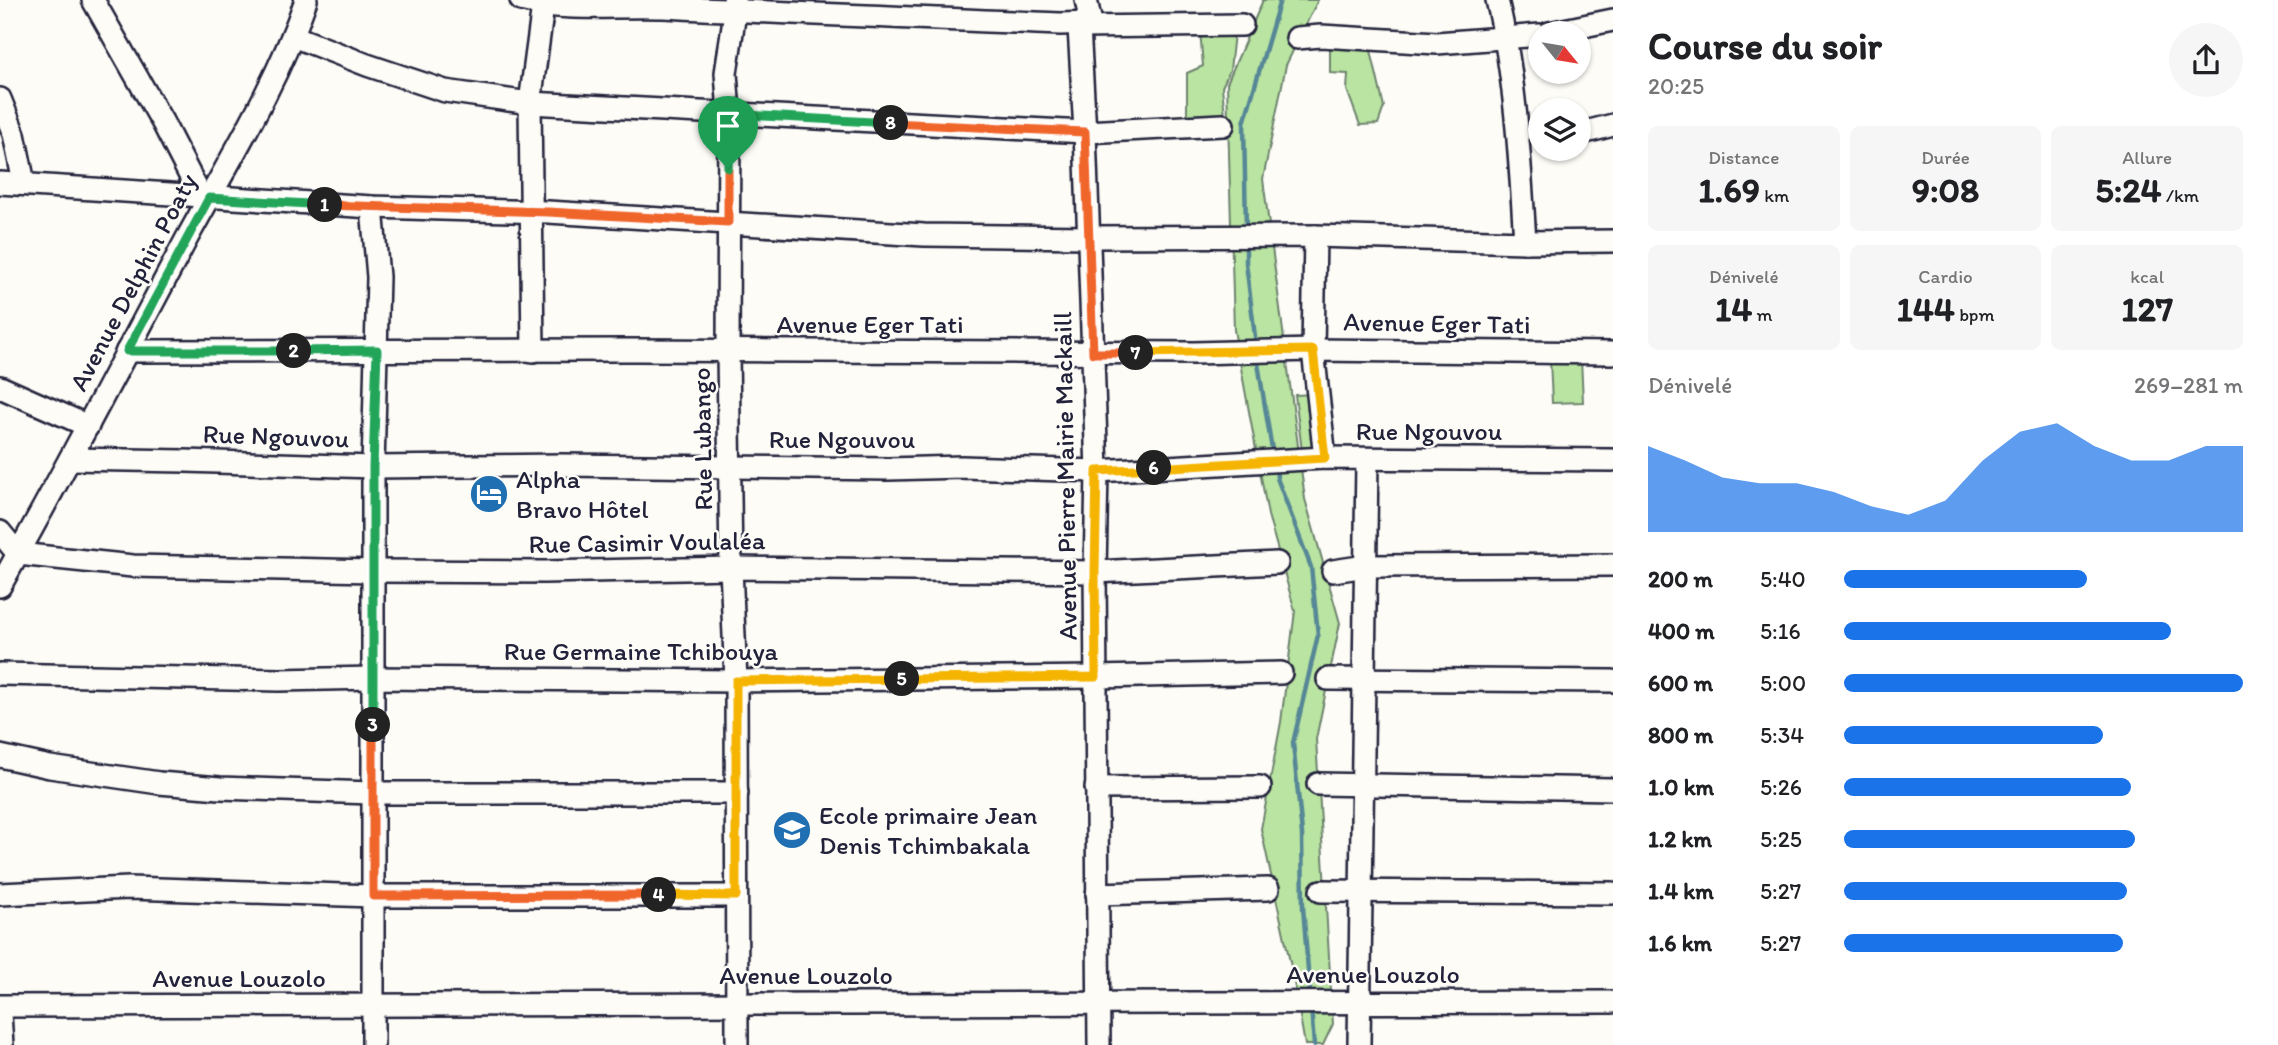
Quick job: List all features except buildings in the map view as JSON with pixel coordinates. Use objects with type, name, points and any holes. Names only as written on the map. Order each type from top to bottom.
[{"type":"street","points":[[93,0],[205,196]]},
{"type":"street","name":"Avenue Delphin Poaty","points":[[0,586],[88,426],[205,196],[293,36],[306,0]]},
{"type":"street","points":[[520,0],[660,7],[734,6],[1085,25],[1242,25]]},
{"type":"street","name":"Avenue Pierre Mairie Mackaill","points":[[1086,0],[1085,132],[1097,471],[1095,572],[1099,1045]]},
{"type":"street","points":[[1497,0],[1506,39],[1519,150],[1525,242]]},
{"type":"street","points":[[533,351],[530,103],[542,3]]},
{"type":"street","name":"Rue Lubango","points":[[734,6],[726,73],[729,114],[731,568],[736,681],[737,1045]]},
{"type":"street","points":[[1591,24],[1613,20]]},
{"type":"street","points":[[293,36],[367,65],[446,91],[530,103],[1085,132],[1223,125]]},
{"type":"street","points":[[1297,38],[1321,36],[1437,43],[1528,36]]},
{"type":"street","points":[[0,99],[14,134],[24,183]]},
{"type":"street","points":[[1591,131],[1613,125]]},
{"type":"street","points":[[1519,150],[1528,148]]},
{"type":"street","points":[[0,183],[372,207],[532,212],[924,235],[1315,236],[1525,242],[1613,241]]},
{"type":"street","points":[[372,207],[378,277],[373,467],[373,1045]]},
{"type":"street","points":[[1315,236],[1313,350],[1325,458]]},
{"type":"street","name":"Avenue Eger Tati","points":[[127,351],[1194,353],[1313,350],[1613,353]]},
{"type":"street","points":[[0,387],[88,426]]},
{"type":"street","name":"Rue Ngouvou","points":[[70,459],[373,467],[962,467],[1097,471],[1325,458],[1613,460]]},
{"type":"street","points":[[1359,1045],[1367,460]]},
{"type":"street","points":[[0,532],[19,554]]},
{"type":"street","name":"Rue Casimir Voulaléa","points":[[19,554],[134,566],[373,571],[544,572],[731,568],[1095,572],[1277,563]]},
{"type":"street","points":[[1333,571],[1366,566],[1613,565]]},
{"type":"street","name":"Rue Germaine Tchibouya","points":[[0,674],[279,680],[373,678],[736,681],[1281,673]]},
{"type":"street","points":[[1328,679],[1613,681]]},
{"type":"street","points":[[0,756],[50,767],[159,783],[220,788],[372,793],[737,793]]},
{"type":"street","points":[[1318,784],[1613,789]]},
{"type":"street","points":[[1096,788],[1259,787]]},
{"type":"street","points":[[0,894],[129,888],[373,896],[736,896]]},
{"type":"street","points":[[1097,894],[1268,889]]},
{"type":"street","points":[[1321,891],[1613,893]]},
{"type":"street","name":"Avenue Louzolo","points":[[0,1006],[1613,1002]]},
{"type":"street","points":[[0,1014],[2,1045]]},
{"type":"green space","points":[[1263,0],[1318,0],[1286,65],[1263,179],[1305,499],[1340,623],[1316,739],[1333,1024],[1323,1045],[1305,1045],[1261,829],[1281,722],[1295,611],[1268,515],[1234,330],[1227,83]]},
{"type":"green space","points":[[1200,30],[1234,33],[1230,70],[1222,87],[1225,115],[1187,122],[1187,73],[1203,66]]},
{"type":"green space","points":[[1369,42],[1384,107],[1378,124],[1360,125],[1347,90],[1348,74],[1330,73],[1330,43]]},
{"type":"green space","points":[[1581,358],[1583,402],[1552,403],[1550,359]]},
{"type":"green space","points":[[1315,394],[1322,452],[1302,451],[1295,395]]},
{"type":"waterway","points":[[1246,230],[1244,123],[1280,0]]},
{"type":"waterway","points":[[1246,243],[1256,345]]},
{"type":"waterway","points":[[1257,357],[1273,456]]},
{"type":"waterway","points":[[1276,468],[1277,478],[1311,567],[1318,635],[1293,743],[1302,834],[1303,907],[1310,995]]},
{"type":"waterway","points":[[1311,1007],[1314,1045]]},
{"type":"place","name":"Alpha Bravo Hôtel","points":[[489,494]]},
{"type":"place","name":"Ecole primaire Jean Denis Tchimbakala","points":[[792,830]]},
{"type":"route","points":[[729,114],[1085,132],[1093,353],[1313,350],[1325,458],[1097,471],[1096,677],[736,681],[736,896],[373,896],[373,467],[377,350],[127,351],[209,198],[728,222],[728,168],[729,114]]}]
